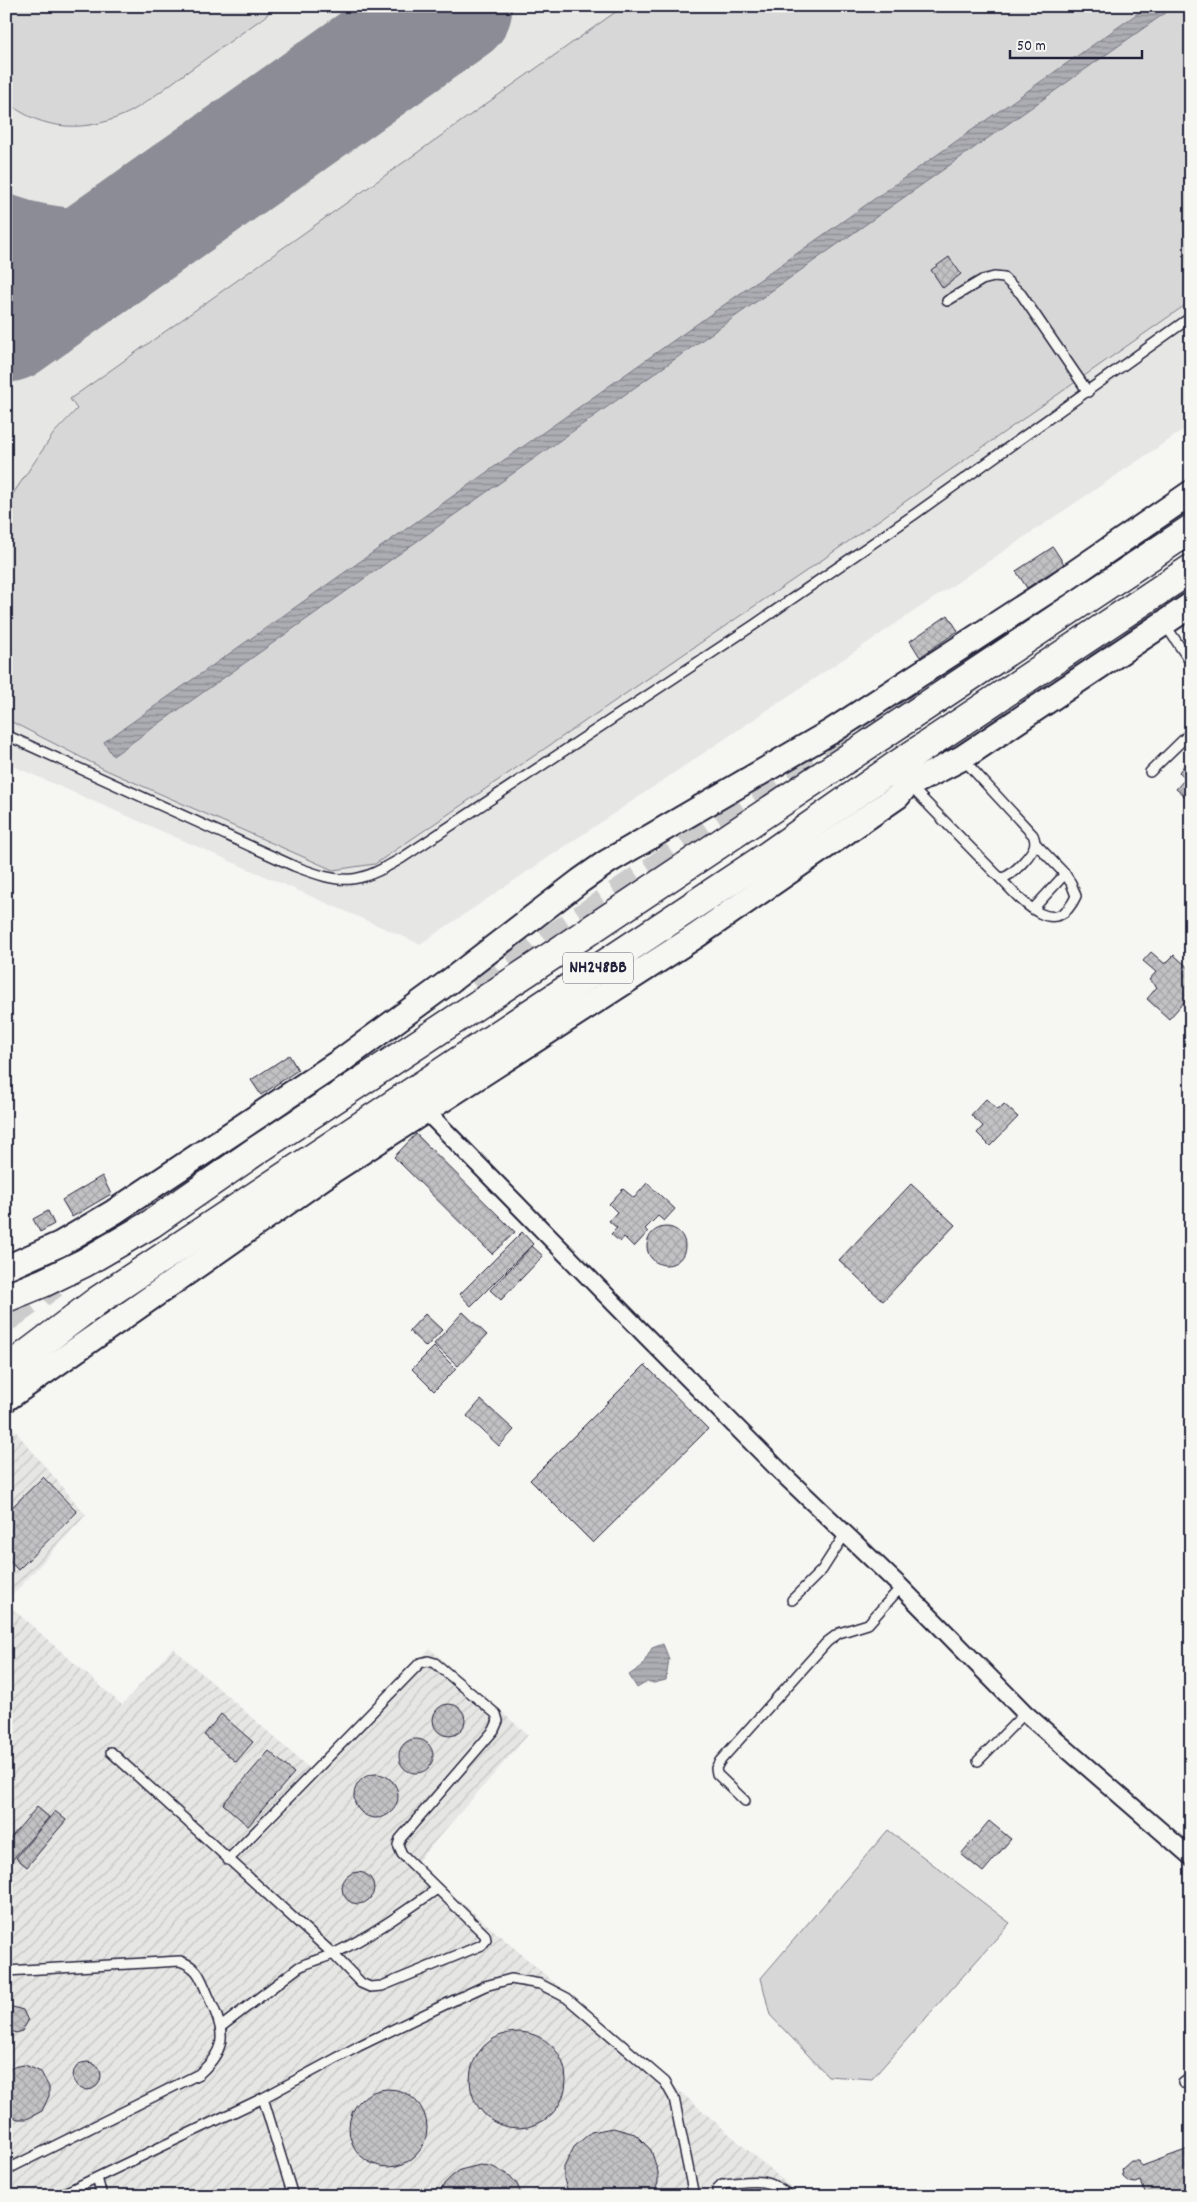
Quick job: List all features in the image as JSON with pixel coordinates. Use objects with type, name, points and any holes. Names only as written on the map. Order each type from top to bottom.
[{"type":"highway","name":"NH248BB","points":[[6,1298],[84,1263],[151,1224],[256,1151],[1191,529]]},
{"type":"highway","name":"NH248BB","points":[[6,1370],[97,1301],[416,1102],[760,861],[903,780],[1191,569]]},
{"type":"street","points":[[6,1268],[60,1244],[114,1212],[375,1037],[594,872],[832,731],[1057,585],[1191,493]]},
{"type":"street","points":[[903,780],[962,758],[1191,605]]},
{"type":"street","points":[[6,1399],[332,1171],[416,1102],[646,1337],[901,1587],[1025,1713],[1189,1852]]},
{"type":"lane","points":[[947,302],[982,280],[994,277],[1004,278],[1021,294],[1088,392]]},
{"type":"lane","points":[[6,735],[294,866],[333,878],[362,878],[376,873],[402,858],[754,625],[1088,392],[1191,317]]},
{"type":"lane","points":[[1164,623],[1191,663]]},
{"type":"lane","points":[[1150,772],[1191,732]]},
{"type":"lane","points":[[903,780],[1033,910],[1051,917],[1066,912],[1076,896],[1072,883],[1035,843],[1033,835],[962,758]]},
{"type":"lane","points":[[998,876],[1002,878],[1014,873],[1032,850],[1035,843]]},
{"type":"lane","points":[[1033,910],[1065,874]]},
{"type":"lane","points":[[792,1600],[822,1570],[845,1534]]},
{"type":"lane","points":[[745,1801],[716,1774],[716,1768],[720,1761],[827,1642],[839,1633],[868,1624],[901,1587]]},
{"type":"lane","points":[[111,1752],[228,1860],[333,1954],[361,1984],[370,1987],[382,1986],[482,1945],[486,1940],[485,1935],[402,1854],[398,1845],[400,1839],[494,1730],[498,1722],[496,1714],[435,1663],[428,1661],[420,1663],[228,1860]]},
{"type":"lane","points":[[978,1761],[1025,1713]]},
{"type":"lane","points":[[222,2026],[299,1967],[333,1954],[390,1922],[437,1889]]},
{"type":"lane","points":[[6,1971],[180,1961],[197,1970],[222,2026],[221,2041],[216,2056],[199,2074],[6,2170]]},
{"type":"lane","points":[[58,2196],[264,2098],[359,2046],[486,1986],[512,1979],[540,1984],[567,1998],[671,2089],[694,2196]]},
{"type":"lane","points":[[1183,2083],[1191,2078]]},
{"type":"lane","points":[[264,2098],[293,2196]]},
{"type":"lane","points":[[97,2178],[102,2196]]},
{"type":"lane","points":[[718,2196],[717,2189],[722,2184],[759,2182],[774,2184],[789,2196]]},
{"type":"shaded area","points":[[6,6],[1191,6],[1191,425],[420,944],[6,763]]},
{"type":"shaded area","points":[[6,6],[273,6],[267,15],[130,112],[98,124],[66,126],[50,124],[35,119],[6,101]]},
{"type":"shaded area","points":[[624,6],[1191,6],[1191,301],[812,567],[375,864],[333,870],[106,770],[6,719],[6,504],[54,433],[77,409],[70,399]]},
{"type":"shaded area","points":[[1148,6],[1175,6],[113,756],[104,742]]},
{"type":"shaded area","points":[[6,1420],[86,1515],[6,1602]]},
{"type":"shaded area","points":[[6,1603],[122,1705],[173,1648],[309,1768],[430,1649],[528,1735],[416,1863],[801,2196],[6,2196]]},
{"type":"shaded area","points":[[663,1644],[669,1659],[666,1680],[654,1683],[647,1682],[637,1688],[629,1675],[642,1666],[652,1648]]},
{"type":"shaded area","points":[[888,1830],[1010,1923],[872,2079],[828,2076],[770,2015],[761,1978]]},
{"type":"building","points":[[949,257],[961,274],[943,288],[931,270]]},
{"type":"building","points":[[1053,547],[1064,564],[1027,588],[1016,571]]},
{"type":"building","points":[[948,615],[958,631],[920,657],[910,641]]},
{"type":"building","points":[[1189,759],[1191,761],[1190,801],[1176,789],[1186,778],[1179,772]]},
{"type":"building","points":[[1151,952],[1165,964],[1174,955],[1191,970],[1191,994],[1169,1019],[1147,999],[1157,987],[1149,980],[1156,972],[1143,961]]},
{"type":"building","points":[[289,1055],[298,1070],[261,1095],[251,1080]]},
{"type":"building","points":[[986,1099],[998,1110],[1004,1104],[1018,1117],[990,1146],[977,1133],[983,1126],[971,1115]]},
{"type":"building","points":[[416,1134],[515,1232],[492,1254],[394,1157]]},
{"type":"building","points":[[102,1176],[111,1194],[72,1217],[62,1200]]},
{"type":"building","points":[[647,1183],[675,1209],[664,1221],[658,1216],[645,1229],[648,1232],[634,1247],[624,1237],[620,1242],[611,1234],[617,1228],[609,1221],[617,1212],[609,1204],[623,1189],[634,1198]]},
{"type":"building","points":[[911,1184],[955,1225],[883,1301],[839,1260]]},
{"type":"building","points":[[48,1211],[54,1224],[40,1232],[33,1219]]},
{"type":"building","points":[[666,1227],[680,1232],[685,1246],[680,1260],[666,1265],[652,1260],[647,1246],[652,1232]]},
{"type":"building","points":[[522,1232],[533,1244],[471,1306],[460,1294]]},
{"type":"building","points":[[532,1246],[543,1256],[501,1300],[490,1290]]},
{"type":"building","points":[[463,1312],[487,1335],[458,1366],[434,1344]]},
{"type":"building","points":[[425,1314],[442,1330],[426,1347],[409,1331]]},
{"type":"building","points":[[434,1347],[456,1369],[434,1391],[412,1369]]},
{"type":"building","points":[[645,1365],[708,1429],[593,1543],[530,1480]]},
{"type":"building","points":[[481,1400],[514,1430],[499,1446],[467,1416]]},
{"type":"building","points":[[43,1477],[77,1512],[18,1570],[6,1558],[6,1513]]},
{"type":"building","points":[[449,1704],[455,1705],[460,1709],[464,1714],[464,1726],[460,1731],[455,1735],[449,1736],[443,1735],[438,1731],[434,1726],[433,1720],[434,1714],[438,1709],[443,1705]]},
{"type":"building","points":[[221,1714],[253,1742],[236,1762],[204,1735]]},
{"type":"building","points":[[416,1739],[428,1744],[433,1756],[428,1768],[416,1773],[404,1768],[399,1756],[404,1744]]},
{"type":"building","points":[[269,1751],[294,1773],[248,1826],[223,1804]]},
{"type":"building","points":[[372,1774],[380,1774],[392,1780],[398,1796],[392,1812],[380,1818],[372,1818],[360,1812],[354,1800],[354,1792],[360,1780]]},
{"type":"building","points":[[37,1807],[49,1817],[9,1864],[6,1862],[6,1843]]},
{"type":"building","points":[[55,1811],[66,1820],[27,1867],[16,1858]]},
{"type":"building","points":[[989,1821],[1011,1839],[983,1872],[961,1854]]},
{"type":"building","points":[[358,1872],[369,1877],[374,1888],[369,1899],[358,1904],[347,1899],[342,1888],[347,1877]]},
{"type":"building","points":[[13,2007],[23,2010],[28,2021],[22,2031],[17,2033],[6,2030],[6,2010]]},
{"type":"building","points":[[518,2032],[536,2036],[552,2046],[562,2062],[566,2080],[562,2098],[552,2114],[536,2124],[518,2128],[500,2124],[484,2114],[474,2098],[470,2080],[474,2062],[484,2046],[500,2036]]},
{"type":"building","points":[[87,2062],[97,2066],[101,2076],[97,2086],[87,2090],[77,2086],[73,2076],[77,2066]]},
{"type":"building","points":[[25,2065],[41,2072],[49,2087],[49,2096],[42,2111],[27,2119],[18,2119],[6,2114],[6,2070]]},
{"type":"building","points":[[388,2089],[403,2092],[416,2100],[424,2113],[427,2128],[424,2143],[416,2156],[403,2164],[388,2167],[373,2164],[360,2156],[352,2143],[349,2128],[352,2113],[360,2100],[373,2092]]},
{"type":"building","points":[[613,2128],[635,2134],[651,2150],[658,2172],[658,2183],[653,2196],[569,2196],[564,2179],[564,2167],[574,2147],[591,2132]]},
{"type":"building","points":[[1191,2148],[1191,2186],[1183,2194],[1176,2194],[1170,2189],[1146,2196],[1141,2181],[1136,2183],[1129,2182],[1123,2177],[1122,2169],[1131,2161],[1138,2161],[1142,2166]]},
{"type":"building","points":[[480,2165],[491,2166],[510,2176],[517,2184],[522,2196],[439,2196],[444,2184],[452,2176],[460,2170]]},
{"type":"taxiway","points":[[6,218],[60,231],[94,231],[149,223]]},
{"type":"taxiway","points":[[6,309],[33,303]]},
{"type":"runway","points":[[6,323],[453,6]]},
{"type":"tunnel","points":[[915,773],[1191,590]]},
{"type":"tunnel","points":[[477,989],[969,656]]},
{"type":"tunnel","points":[[6,1318],[54,1284]]},
{"type":"tunnel","points":[[63,1343],[142,1286]]}]
